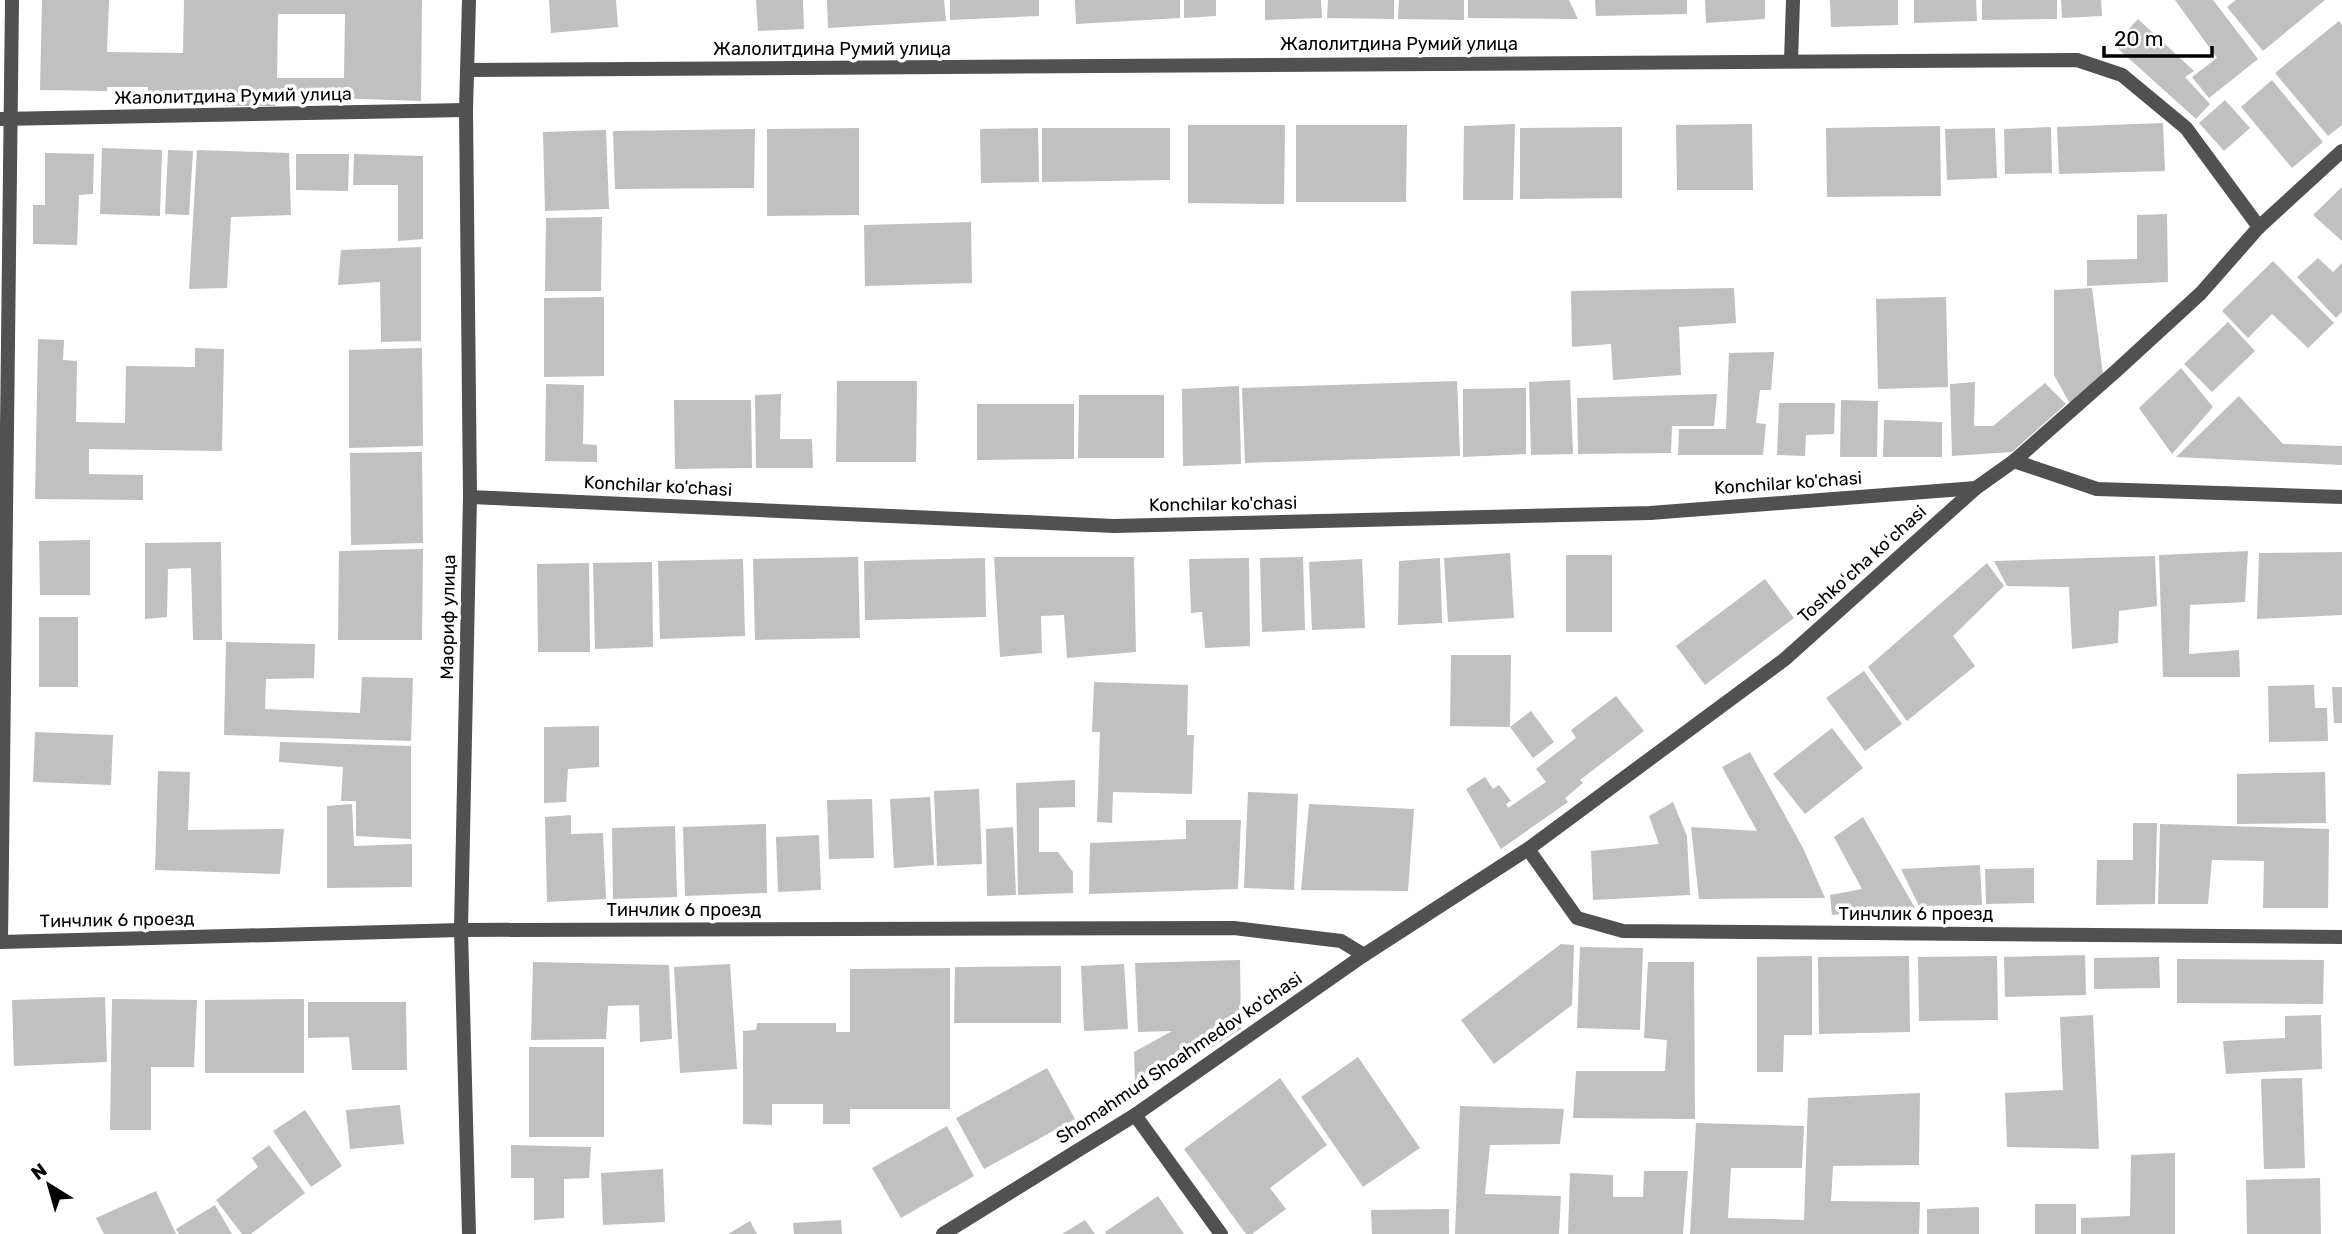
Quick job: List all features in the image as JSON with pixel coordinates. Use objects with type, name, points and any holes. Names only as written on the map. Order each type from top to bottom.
[{"type":"street","points":[[1,942],[6,119],[12,0]]},
{"type":"street","name":"Маориф улица","points":[[468,0],[466,110],[470,497],[461,930],[469,1234]]},
{"type":"street","points":[[1791,61],[1793,0]]},
{"type":"street","name":"Жалолитдина Румий улица","points":[[467,70],[2077,60],[2122,75],[2186,128],[2259,227]]},
{"type":"street","name":"Жалолитдина Румий улица","points":[[6,119],[466,110]]},
{"type":"street","name":"Toshkoʻcha koʻchasi","points":[[1364,955],[1528,849],[1784,659],[1976,488],[2014,461],[2201,293],[2259,227],[2342,151]]},
{"type":"street","points":[[2014,461],[2097,489],[2342,498]]},
{"type":"street","name":"Konchilar ko'chasi","points":[[470,497],[1114,526],[1650,513],[1976,488]]},
{"type":"street","name":"Тинчлик 6 проезд","points":[[1528,849],[1577,918],[1623,931],[2342,937]]},
{"type":"street","name":"Тинчлик 6 проезд","points":[[1,942],[461,930],[1234,928],[1341,941],[1364,955]]},
{"type":"street","name":"Shomahmud Shoahmedov ko'chasi","points":[[943,1234],[1135,1115],[1364,955]]},
{"type":"street","points":[[1135,1115],[1221,1234]]},
{"type":"building","points":[[42,0],[109,0],[107,52],[183,53],[184,0],[422,0],[421,101],[275,96],[275,106],[225,106],[225,92],[188,91],[188,95],[167,95],[167,100],[148,100],[148,87],[107,87],[107,91],[40,90]],"holes":[[[278,14],[345,14],[344,78],[277,78]]]},
{"type":"building","points":[[549,0],[616,0],[618,27],[551,33]]},
{"type":"building","points":[[756,0],[803,0],[804,29],[758,31]]},
{"type":"building","points":[[827,0],[944,0],[946,21],[828,28]]},
{"type":"building","points":[[950,0],[1039,0],[1039,16],[950,20]]},
{"type":"building","points":[[1075,0],[1180,0],[1180,18],[1076,24]]},
{"type":"building","points":[[1184,0],[1216,0],[1216,16],[1184,18]]},
{"type":"building","points":[[1265,0],[1321,0],[1322,18],[1265,20]]},
{"type":"building","points":[[1328,0],[1394,0],[1394,19],[1327,18]]},
{"type":"building","points":[[1399,0],[1464,0],[1464,20],[1398,19]]},
{"type":"building","points":[[1468,0],[1569,0],[1578,19],[1468,18]]},
{"type":"building","points":[[1595,0],[1687,0],[1687,14],[1596,16]]},
{"type":"building","points":[[1705,0],[1765,0],[1765,19],[1706,23]]},
{"type":"building","points":[[1830,0],[1898,0],[1898,25],[1831,27]]},
{"type":"building","points":[[1914,0],[1976,0],[1977,21],[1914,23]]},
{"type":"building","points":[[1982,0],[2057,0],[2057,19],[1982,20]]},
{"type":"building","points":[[2061,0],[2101,0],[2102,16],[2062,18]]},
{"type":"building","points":[[2175,0],[2213,0],[2258,59],[2209,98],[2192,77],[2217,58]]},
{"type":"building","points":[[2236,0],[2325,0],[2263,51],[2227,7]]},
{"type":"building","points":[[2138,19],[2194,71],[2185,77],[2210,104],[2196,119],[2114,45]]},
{"type":"building","points":[[2339,21],[2342,25],[2342,125],[2328,136],[2275,73]]},
{"type":"building","points":[[2272,80],[2323,142],[2292,168],[2241,107]]},
{"type":"building","points":[[2225,100],[2250,128],[2224,151],[2199,123]]},
{"type":"building","points":[[2163,123],[2165,171],[2059,174],[2057,127]]},
{"type":"building","points":[[1515,124],[1513,200],[1463,200],[1464,126]]},
{"type":"building","points":[[1752,124],[1753,190],[1677,190],[1676,125]]},
{"type":"building","points":[[1188,125],[1285,125],[1284,204],[1188,203]]},
{"type":"building","points":[[1296,125],[1407,125],[1406,202],[1296,202]]},
{"type":"building","points":[[1940,126],[1941,196],[1827,197],[1826,128]]},
{"type":"building","points":[[1622,127],[1622,198],[1520,199],[1520,128]]},
{"type":"building","points":[[2051,127],[2052,173],[2005,174],[2004,129]]},
{"type":"building","points":[[859,128],[859,215],[767,216],[767,129]]},
{"type":"building","points":[[1038,128],[1039,182],[981,183],[980,129]]},
{"type":"building","points":[[1042,128],[1170,128],[1170,180],[1042,182]]},
{"type":"building","points":[[1995,128],[1997,178],[1947,180],[1945,129]]},
{"type":"building","points":[[755,129],[754,188],[615,189],[613,131]]},
{"type":"building","points":[[606,130],[609,209],[545,211],[543,132]]},
{"type":"building","points":[[102,148],[162,150],[160,216],[100,214]]},
{"type":"building","points":[[168,150],[193,151],[189,215],[165,214]]},
{"type":"building","points":[[197,150],[289,153],[291,215],[231,217],[227,288],[189,289]]},
{"type":"building","points":[[45,153],[94,154],[93,194],[79,195],[77,245],[33,244],[33,205],[45,205]]},
{"type":"building","points":[[296,154],[349,154],[348,191],[296,190]]},
{"type":"building","points":[[354,154],[423,156],[423,239],[398,241],[398,185],[353,185]]},
{"type":"building","points":[[2342,187],[2342,241],[2313,215]]},
{"type":"building","points":[[2167,214],[2168,282],[2087,286],[2087,260],[2137,259],[2137,215]]},
{"type":"building","points":[[602,217],[601,291],[545,291],[546,218]]},
{"type":"building","points":[[971,222],[972,283],[865,286],[864,225]]},
{"type":"building","points":[[421,247],[421,341],[381,342],[380,282],[338,285],[341,250]]},
{"type":"building","points":[[2318,258],[2333,272],[2342,263],[2342,312],[2336,318],[2297,277]]},
{"type":"building","points":[[2273,261],[2334,323],[2308,348],[2272,314],[2248,338],[2222,311]]},
{"type":"building","points":[[1734,288],[1736,323],[1679,327],[1681,375],[1613,380],[1611,344],[1572,347],[1571,291]]},
{"type":"building","points":[[2092,288],[2103,375],[2070,404],[2054,375],[2054,290]]},
{"type":"building","points":[[604,297],[604,376],[544,377],[544,298]]},
{"type":"building","points":[[1946,297],[1948,387],[1878,389],[1876,299]]},
{"type":"building","points":[[2228,322],[2255,351],[2212,392],[2184,364]]},
{"type":"building","points":[[38,339],[64,340],[63,360],[77,361],[76,422],[125,423],[126,366],[195,367],[195,348],[224,349],[222,451],[89,449],[89,474],[143,475],[143,500],[35,499]]},
{"type":"building","points":[[422,348],[423,446],[349,448],[349,350]]},
{"type":"building","points":[[1774,352],[1771,390],[1760,390],[1756,423],[1766,424],[1763,455],[1678,455],[1679,429],[1726,429],[1729,353]]},
{"type":"building","points":[[2181,368],[2213,407],[2172,454],[2139,408]]},
{"type":"building","points":[[1570,380],[1573,454],[1531,455],[1529,382]]},
{"type":"building","points":[[837,381],[917,381],[916,462],[836,462]]},
{"type":"building","points":[[1457,381],[1460,456],[1245,463],[1242,388]]},
{"type":"building","points":[[1975,382],[1974,426],[1993,426],[2045,383],[2066,404],[2012,452],[1952,456],[1950,384]]},
{"type":"building","points":[[546,384],[584,385],[583,444],[597,445],[597,462],[545,461]]},
{"type":"building","points":[[1239,386],[1241,464],[1183,466],[1182,389]]},
{"type":"building","points":[[1526,388],[1526,454],[1463,457],[1463,389]]},
{"type":"building","points":[[781,394],[780,439],[812,439],[813,468],[756,468],[755,395]]},
{"type":"building","points":[[1717,394],[1714,426],[1672,426],[1671,453],[1578,454],[1577,398]]},
{"type":"building","points":[[1079,395],[1164,395],[1164,458],[1078,458]]},
{"type":"building","points":[[2239,396],[2283,444],[2342,446],[2342,465],[2176,457]]},
{"type":"building","points":[[674,400],[751,400],[752,468],[675,469]]},
{"type":"building","points":[[1841,400],[1878,401],[1877,457],[1840,457]]},
{"type":"building","points":[[1779,403],[1835,403],[1834,434],[1806,435],[1805,456],[1777,455]]},
{"type":"building","points":[[977,404],[1074,404],[1074,459],[977,460]]},
{"type":"building","points":[[1884,420],[1942,422],[1942,457],[1883,457]]},
{"type":"building","points":[[422,452],[423,543],[351,545],[350,453]]},
{"type":"building","points":[[90,540],[90,595],[40,595],[39,541]]},
{"type":"building","points":[[221,542],[222,640],[193,640],[191,568],[168,569],[167,617],[145,619],[145,543]]},
{"type":"building","points":[[423,549],[422,640],[338,640],[339,551]]},
{"type":"building","points":[[2248,551],[2245,602],[2190,605],[2189,654],[2239,650],[2240,677],[2163,677],[2159,555]]},
{"type":"building","points":[[2342,552],[2342,615],[2257,619],[2259,553]]},
{"type":"building","points":[[1510,553],[1514,618],[1448,622],[1444,558]]},
{"type":"building","points":[[1566,555],[1612,555],[1612,632],[1566,632]]},
{"type":"building","points":[[2155,556],[2157,606],[2119,611],[2118,643],[2072,649],[2069,587],[2007,586],[1994,561]]},
{"type":"building","points":[[858,557],[860,638],[755,640],[753,559]]},
{"type":"building","points":[[994,557],[1134,557],[1136,652],[1067,658],[1064,615],[1041,616],[1042,653],[1000,657]]},
{"type":"building","points":[[1303,557],[1305,630],[1262,632],[1260,558]]},
{"type":"building","points":[[985,558],[986,617],[865,620],[864,561]]},
{"type":"building","points":[[1249,558],[1250,646],[1205,648],[1202,612],[1191,613],[1189,559]]},
{"type":"building","points":[[1440,558],[1442,623],[1398,625],[1399,561]]},
{"type":"building","points":[[743,559],[745,636],[660,639],[658,561]]},
{"type":"building","points":[[1362,559],[1365,628],[1312,630],[1309,562]]},
{"type":"building","points":[[652,562],[653,647],[595,649],[593,563]]},
{"type":"building","points":[[589,563],[590,652],[538,652],[537,564]]},
{"type":"building","points":[[1987,563],[2004,586],[1953,636],[1975,666],[1907,721],[1868,667]]},
{"type":"building","points":[[1765,579],[1794,618],[1705,685],[1676,646]]},
{"type":"building","points":[[39,617],[78,617],[78,687],[39,687]]},
{"type":"building","points":[[226,642],[315,644],[314,678],[266,679],[265,709],[360,713],[362,677],[413,678],[411,741],[224,735]]},
{"type":"building","points":[[1451,655],[1511,655],[1510,727],[1450,726]]},
{"type":"building","points":[[1864,671],[1902,724],[1865,751],[1826,698]]},
{"type":"building","points":[[1094,682],[1188,685],[1187,735],[1194,735],[1192,794],[1113,792],[1112,823],[1097,822],[1100,732],[1092,732]]},
{"type":"building","points":[[2314,685],[2315,708],[2327,708],[2328,741],[2269,742],[2268,686]]},
{"type":"building","points":[[2332,687],[2342,687],[2342,723],[2334,723]]},
{"type":"building","points":[[1616,696],[1644,731],[1580,780],[1583,783],[1565,798],[1568,802],[1501,849],[1466,789],[1485,777],[1493,789],[1499,785],[1511,801],[1506,804],[1508,808],[1546,782],[1536,769],[1576,738],[1571,730]]},
{"type":"building","points":[[1531,711],[1554,742],[1533,758],[1510,727]]},
{"type":"building","points":[[599,726],[599,767],[568,769],[566,802],[544,803],[544,727]]},
{"type":"building","points":[[1832,728],[1863,768],[1805,814],[1773,774]]},
{"type":"building","points":[[35,732],[113,735],[111,785],[33,782]]},
{"type":"building","points":[[280,742],[411,746],[411,839],[356,836],[356,801],[341,801],[343,767],[279,762]]},
{"type":"building","points":[[1750,752],[1803,848],[1825,898],[1699,899],[1691,827],[1757,831],[1722,767]]},
{"type":"building","points":[[158,771],[190,772],[188,830],[284,829],[280,874],[155,870]]},
{"type":"building","points":[[2325,772],[2326,823],[2237,824],[2237,774]]},
{"type":"building","points":[[1075,780],[1075,807],[1039,808],[1039,852],[1058,852],[1073,872],[1073,893],[1018,895],[1016,783]]},
{"type":"building","points":[[979,789],[982,864],[937,866],[934,791]]},
{"type":"building","points":[[1248,792],[1298,794],[1294,890],[1244,888]]},
{"type":"building","points":[[930,797],[934,865],[894,868],[890,799]]},
{"type":"building","points":[[872,799],[874,858],[829,859],[827,800]]},
{"type":"building","points":[[1673,802],[1687,836],[1690,895],[1593,900],[1591,851],[1659,844],[1649,816]]},
{"type":"building","points":[[352,804],[354,846],[412,844],[412,887],[327,888],[327,806]]},
{"type":"building","points":[[1309,804],[1414,809],[1408,891],[1301,890]]},
{"type":"building","points":[[571,815],[571,834],[603,833],[606,899],[547,902],[545,817]]},
{"type":"building","points":[[1863,817],[1915,908],[1832,915],[1830,895],[1862,889],[1834,837]]},
{"type":"building","points":[[1186,820],[1241,820],[1238,889],[1089,894],[1090,843],[1186,839]]},
{"type":"building","points":[[2133,823],[2157,823],[2155,904],[2096,905],[2097,860],[2133,860]]},
{"type":"building","points":[[766,824],[767,893],[685,896],[683,827]]},
{"type":"building","points":[[2160,824],[2329,829],[2328,908],[2263,908],[2264,861],[2212,860],[2208,904],[2158,904]]},
{"type":"building","points":[[675,826],[677,897],[613,899],[612,828]]},
{"type":"building","points":[[1013,827],[1016,895],[987,896],[986,829]]},
{"type":"building","points":[[819,835],[821,890],[778,892],[776,837]]},
{"type":"building","points":[[1980,865],[1982,905],[1919,906],[1901,869]]},
{"type":"building","points":[[2034,868],[2034,903],[1986,904],[1985,869]]},
{"type":"building","points":[[1561,944],[1574,945],[1572,1005],[1494,1064],[1461,1020]]},
{"type":"building","points":[[1580,947],[1643,948],[1640,1030],[1577,1028]]},
{"type":"building","points":[[2085,955],[2086,995],[2005,997],[2004,957]]},
{"type":"building","points":[[1812,956],[1812,1035],[1784,1035],[1783,1072],[1757,1072],[1757,957]]},
{"type":"building","points":[[1909,956],[1910,1032],[1819,1034],[1818,957]]},
{"type":"building","points":[[1997,956],[1998,1020],[1919,1021],[1918,957]]},
{"type":"building","points":[[2159,957],[2160,988],[2094,989],[2094,958]]},
{"type":"building","points":[[2177,959],[2324,960],[2323,1004],[2177,1003]]},
{"type":"building","points":[[1240,960],[1241,1029],[1140,1092],[1135,1083],[1134,1052],[1172,1031],[1138,1032],[1135,963]]},
{"type":"building","points":[[533,962],[669,965],[672,1039],[640,1042],[639,1005],[608,1006],[606,1039],[531,1040]]},
{"type":"building","points":[[1648,962],[1694,962],[1695,1119],[1573,1118],[1576,1071],[1665,1071],[1667,1040],[1644,1038]]},
{"type":"building","points":[[730,964],[737,1069],[680,1073],[674,967]]},
{"type":"building","points":[[1124,964],[1128,1029],[1084,1031],[1081,966]]},
{"type":"building","points":[[1061,966],[1061,1023],[954,1023],[955,967]]},
{"type":"building","points":[[950,968],[950,1109],[850,1109],[850,1124],[823,1124],[823,1104],[772,1104],[772,1125],[743,1124],[743,1031],[756,1030],[757,1023],[836,1023],[836,1032],[850,1032],[850,969]]},
{"type":"building","points":[[105,997],[107,1062],[14,1066],[12,1000]]},
{"type":"building","points":[[112,999],[197,1000],[194,1067],[151,1067],[151,1130],[110,1130]]},
{"type":"building","points":[[304,999],[304,1073],[205,1073],[205,1000]]},
{"type":"building","points":[[308,1002],[406,1002],[407,1070],[352,1070],[349,1037],[308,1038]]},
{"type":"building","points":[[2093,1015],[2099,1149],[2007,1147],[2005,1093],[2063,1090],[2060,1017]]},
{"type":"building","points":[[2321,1015],[2322,1069],[2226,1074],[2223,1041],[2285,1038],[2285,1016]]},
{"type":"building","points":[[529,1047],[604,1047],[604,1137],[529,1137]]},
{"type":"building","points":[[1358,1057],[1420,1148],[1363,1187],[1301,1097]]},
{"type":"building","points":[[1047,1068],[1075,1119],[984,1169],[956,1118]]},
{"type":"building","points":[[1280,1078],[1327,1145],[1270,1188],[1286,1209],[1252,1234],[1246,1234],[1184,1149]]},
{"type":"building","points":[[2302,1078],[2305,1168],[2264,1169],[2261,1079]]},
{"type":"building","points":[[1920,1093],[1919,1165],[1833,1166],[1831,1201],[1920,1202],[1919,1234],[1690,1234],[1696,1123],[1804,1126],[1802,1168],[1731,1168],[1728,1218],[1804,1220],[1808,1098]]},
{"type":"building","points":[[400,1105],[404,1144],[350,1149],[346,1110]]},
{"type":"building","points":[[1460,1106],[1564,1109],[1560,1144],[1490,1145],[1485,1194],[1561,1196],[1559,1234],[1455,1234]]},
{"type":"building","points":[[305,1110],[342,1166],[311,1187],[273,1131]]},
{"type":"building","points":[[947,1126],[974,1176],[901,1218],[872,1168]]},
{"type":"building","points":[[269,1145],[305,1193],[251,1234],[242,1234],[216,1200],[258,1167],[252,1158]]},
{"type":"building","points":[[511,1145],[591,1147],[589,1178],[564,1179],[564,1218],[534,1220],[534,1178],[511,1178]]},
{"type":"building","points":[[2175,1153],[2175,1234],[2081,1234],[2081,1218],[2130,1216],[2131,1155]]},
{"type":"building","points":[[663,1169],[665,1222],[603,1225],[601,1173]]},
{"type":"building","points":[[1644,1171],[1688,1171],[1683,1234],[1568,1234],[1570,1173],[1613,1175],[1613,1197],[1643,1197]]},
{"type":"building","points":[[2320,1178],[2321,1234],[2247,1234],[2246,1180]]},
{"type":"building","points":[[156,1191],[176,1234],[104,1234],[96,1218]]},
{"type":"building","points":[[1158,1196],[1184,1234],[1106,1234],[1105,1232]]},
{"type":"building","points":[[2035,1204],[2076,1204],[2076,1234],[2035,1234]]},
{"type":"building","points":[[215,1205],[232,1234],[179,1234],[176,1229]]},
{"type":"building","points":[[1979,1207],[1979,1234],[1927,1234],[1927,1209]]},
{"type":"building","points":[[1449,1209],[1449,1234],[1372,1234],[1371,1210]]},
{"type":"building","points":[[841,1220],[842,1234],[794,1234],[793,1223]]},
{"type":"building","points":[[1085,1220],[1095,1234],[1062,1234]]},
{"type":"building","points":[[750,1221],[757,1234],[728,1234]]}]
